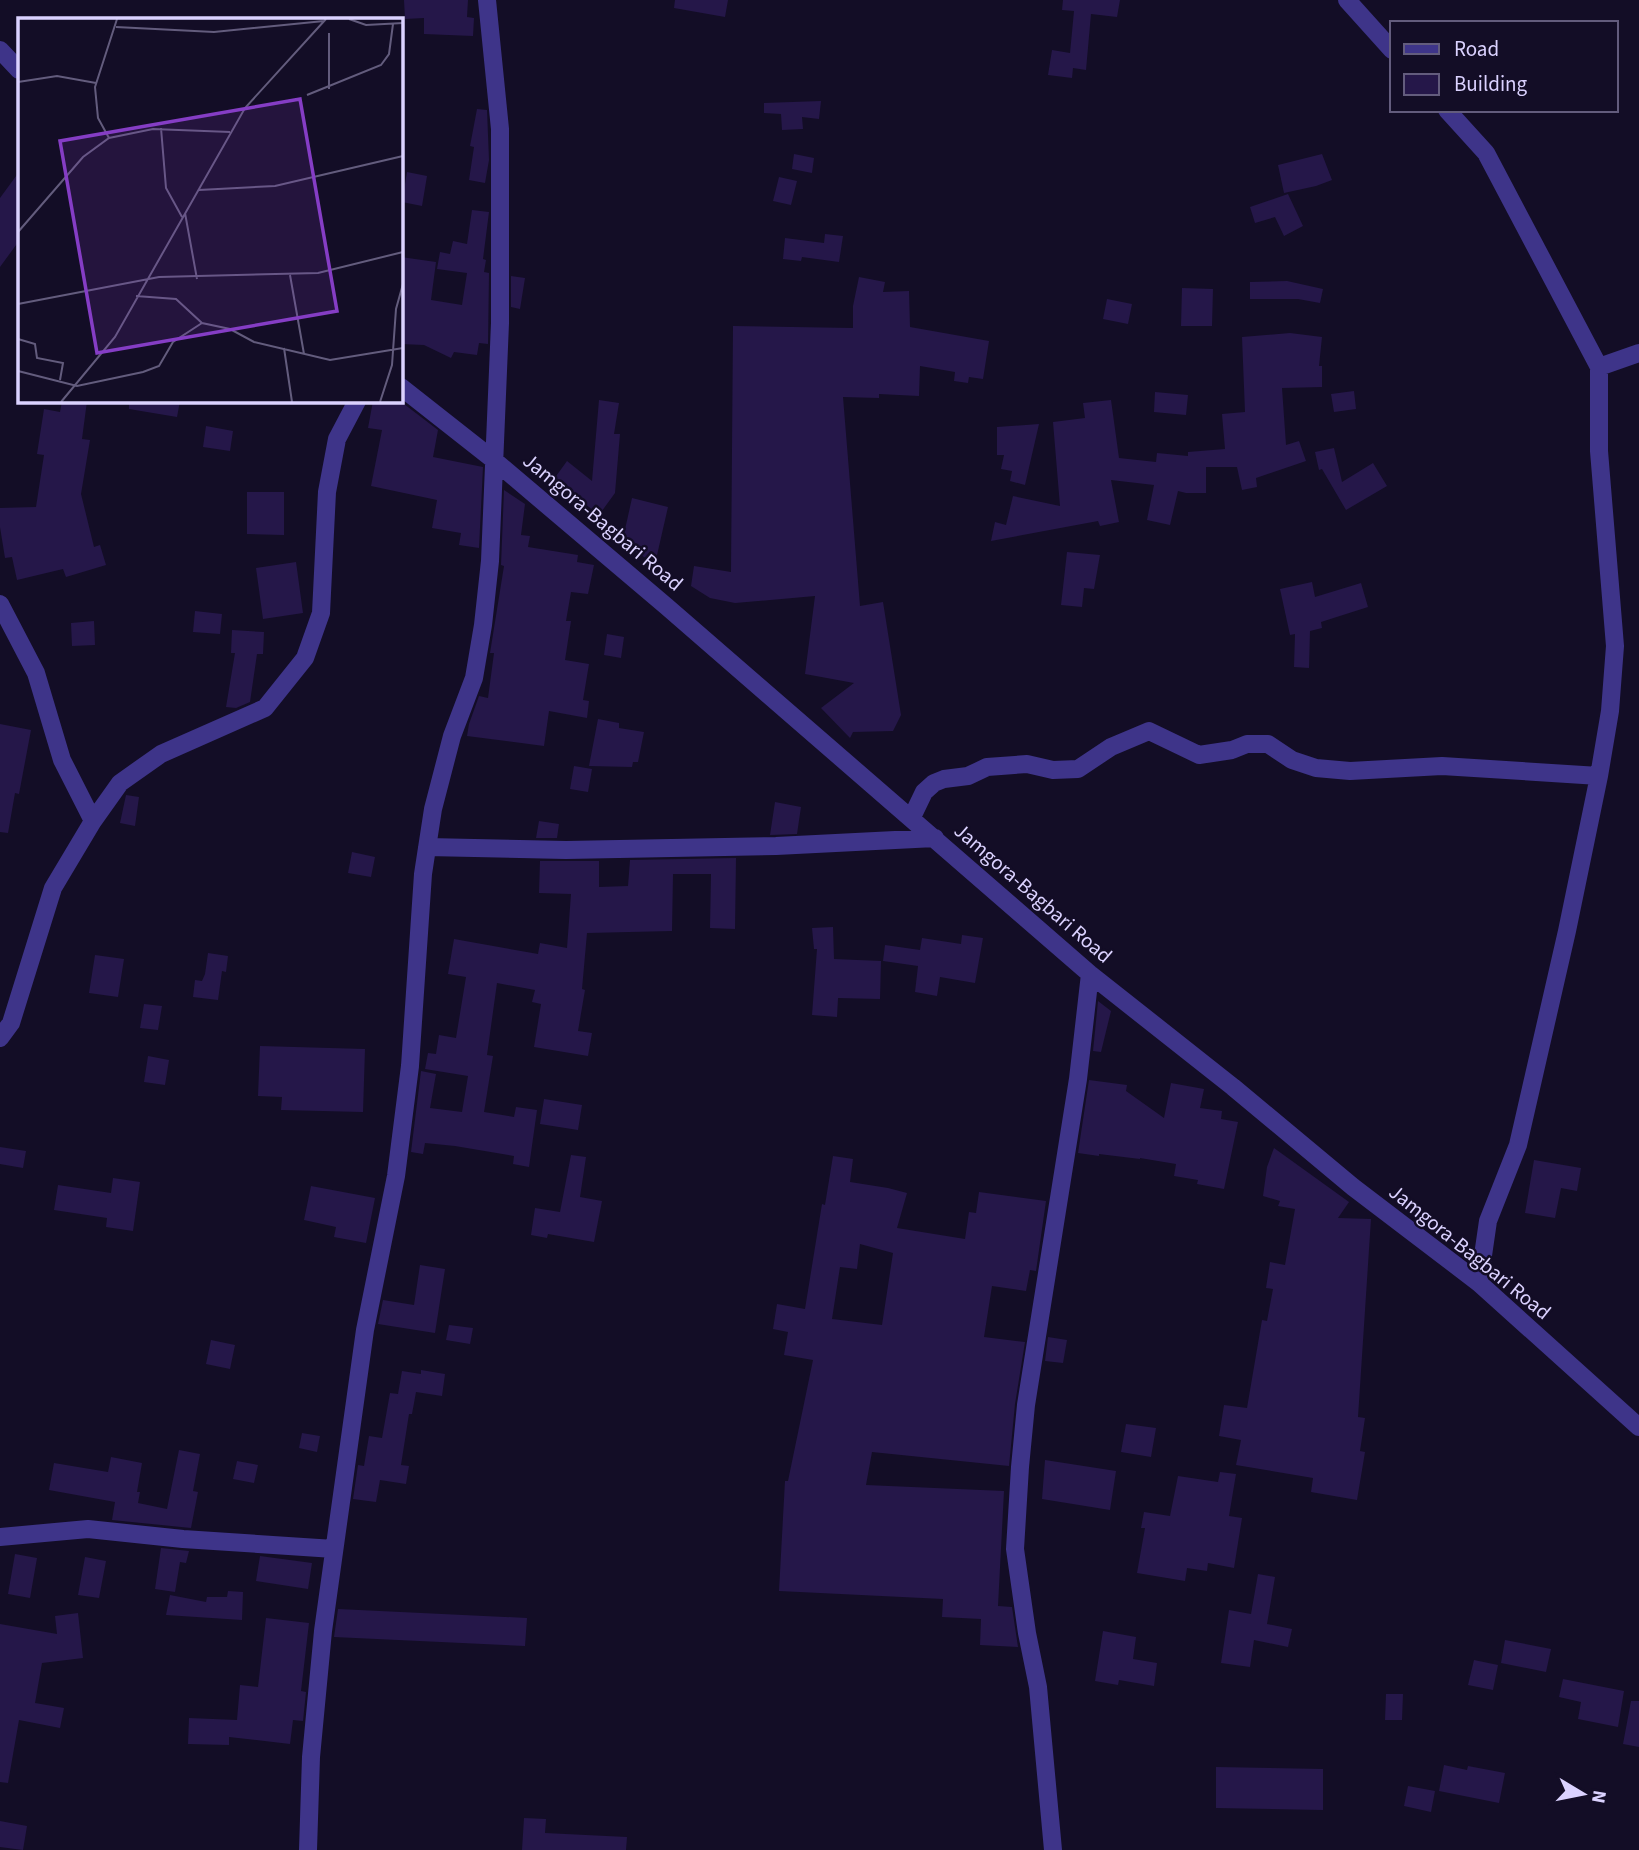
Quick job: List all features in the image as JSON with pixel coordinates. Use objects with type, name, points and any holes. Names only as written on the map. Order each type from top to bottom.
[{"type":"street","points":[[308,1850],[311,1756],[334,1549],[365,1330],[398,1162],[410,1066],[423,874],[433,809],[452,736],[474,678],[490,561],[500,323],[500,129],[487,0]]},
{"type":"street","points":[[1347,0],[1390,48]]},
{"type":"street","points":[[0,50],[18,69]]},
{"type":"street","points":[[1449,112],[1486,153],[1600,367],[1598,451],[1615,646],[1610,711],[1567,932],[1521,1132],[1488,1221],[1479,1283]]},
{"type":"street","points":[[1600,367],[1639,353]]},
{"type":"street","name":"Jamgora-Bagbari Road","points":[[402,388],[495,461],[912,817],[1090,974],[1233,1087],[1353,1187],[1479,1283],[1639,1427]]},
{"type":"street","points":[[0,1038],[11,1023],[53,888],[93,821],[120,783],[161,754],[265,708],[305,658],[321,613],[327,492],[337,439],[356,402]]},
{"type":"street","points":[[0,604],[36,673],[62,760],[93,821]]},
{"type":"street","points":[[912,817],[924,792],[944,779],[968,776],[987,767],[1027,764],[1053,770],[1078,769],[1111,747],[1149,731],[1199,755],[1231,750],[1247,744],[1268,744],[1292,760],[1316,768],[1338,770],[1442,766],[1599,776]]},
{"type":"street","points":[[427,847],[566,850],[776,846],[936,838]]},
{"type":"street","points":[[1053,1850],[1038,1686],[1015,1549],[1026,1405],[1078,1079],[1090,974]]},
{"type":"street","points":[[0,1537],[88,1529],[183,1539],[334,1549]]},
{"type":"building","points":[[404,0],[468,0],[467,17],[474,18],[473,36],[424,34],[424,18],[405,19]]},
{"type":"building","points":[[675,0],[728,0],[725,17],[674,8]]},
{"type":"building","points":[[1063,0],[1120,0],[1117,17],[1091,14],[1086,70],[1073,68],[1072,78],[1048,75],[1052,50],[1070,53],[1074,11],[1062,10]]},
{"type":"building","points":[[821,101],[819,119],[802,117],[803,129],[782,130],[781,114],[764,113],[764,103]]},
{"type":"building","points":[[477,109],[487,110],[489,160],[485,183],[469,180],[474,147],[470,146]]},
{"type":"building","points":[[794,154],[814,158],[812,173],[792,169]]},
{"type":"building","points":[[1322,154],[1332,180],[1284,193],[1278,165]]},
{"type":"building","points":[[407,172],[427,176],[422,206],[402,202]]},
{"type":"building","points":[[18,173],[18,242],[0,267],[0,198]]},
{"type":"building","points":[[779,177],[797,181],[791,205],[773,201]]},
{"type":"building","points":[[1288,194],[1303,226],[1284,236],[1275,217],[1255,223],[1250,207]]},
{"type":"building","points":[[472,210],[489,212],[483,259],[486,260],[484,272],[489,273],[488,344],[479,343],[477,355],[454,352],[451,358],[424,345],[402,344],[402,257],[436,262],[431,300],[462,305],[467,273],[437,269],[440,252],[450,254],[453,241],[467,244]]},
{"type":"building","points":[[825,234],[843,236],[839,262],[802,257],[801,261],[783,259],[785,238],[824,243]]},
{"type":"building","points":[[511,276],[525,278],[520,309],[511,307]]},
{"type":"building","points":[[859,277],[885,282],[883,292],[909,291],[910,327],[989,341],[983,379],[969,377],[968,383],[954,381],[955,372],[920,366],[919,396],[879,394],[879,398],[843,397],[860,606],[883,602],[901,715],[893,731],[853,732],[850,738],[821,708],[854,683],[805,674],[815,596],[735,603],[710,598],[691,586],[694,566],[731,572],[733,326],[853,328],[853,306]]},
{"type":"building","points":[[1287,281],[1323,289],[1320,303],[1298,299],[1250,299],[1250,282]]},
{"type":"building","points":[[1182,288],[1213,289],[1212,326],[1181,326]]},
{"type":"building","points":[[1107,299],[1132,304],[1128,324],[1103,319]]},
{"type":"building","points":[[1290,333],[1322,337],[1319,366],[1322,366],[1322,387],[1282,388],[1286,445],[1299,441],[1306,461],[1256,478],[1257,487],[1242,490],[1237,467],[1206,467],[1206,493],[1178,491],[1170,525],[1147,520],[1154,485],[1111,480],[1119,522],[1100,526],[1098,521],[991,541],[995,522],[1006,525],[1013,496],[1060,506],[1053,422],[1085,418],[1083,403],[1111,400],[1119,458],[1156,462],[1157,453],[1188,456],[1188,452],[1225,449],[1222,414],[1245,412],[1242,337]]},
{"type":"building","points":[[1354,391],[1356,409],[1334,412],[1331,394]]},
{"type":"building","points":[[1155,392],[1188,395],[1186,415],[1154,412]]},
{"type":"building","points":[[599,400],[619,403],[614,434],[620,434],[615,493],[599,515],[554,479],[567,461],[592,481]]},
{"type":"building","points":[[62,402],[87,402],[82,439],[90,440],[81,494],[94,547],[100,545],[106,565],[66,577],[63,569],[17,580],[12,557],[5,558],[0,508],[36,507],[44,455],[37,454],[44,409],[60,412]]},
{"type":"building","points":[[129,402],[180,402],[177,417],[129,409]]},
{"type":"building","points":[[373,402],[404,404],[438,430],[433,457],[483,467],[479,548],[459,545],[461,533],[432,528],[437,500],[371,486],[382,430],[368,428]]},
{"type":"building","points":[[1039,424],[1025,485],[1010,481],[1012,471],[1001,469],[1004,455],[997,455],[997,427]]},
{"type":"building","points":[[206,426],[233,431],[230,451],[203,447]]},
{"type":"building","points":[[1334,448],[1342,482],[1373,463],[1387,486],[1346,510],[1322,469],[1319,470],[1315,452]]},
{"type":"building","points":[[504,490],[525,504],[521,535],[530,536],[528,547],[578,555],[577,562],[594,565],[588,594],[571,592],[566,621],[571,621],[565,660],[589,664],[583,700],[589,701],[587,718],[549,711],[544,746],[467,736],[479,696],[488,698],[494,653],[490,653],[504,566],[501,565]]},
{"type":"building","points":[[247,492],[284,492],[284,535],[247,534]]},
{"type":"building","points":[[632,498],[668,507],[655,564],[622,543]]},
{"type":"building","points":[[1067,552],[1100,555],[1094,589],[1084,588],[1082,607],[1061,605]]},
{"type":"building","points":[[296,562],[303,613],[263,619],[256,568]]},
{"type":"building","points":[[1312,582],[1315,597],[1361,583],[1368,607],[1321,622],[1322,628],[1310,631],[1309,668],[1294,667],[1295,634],[1290,635],[1280,589]]},
{"type":"building","points":[[195,611],[222,614],[220,634],[193,632]]},
{"type":"building","points":[[94,621],[95,645],[72,646],[71,623]]},
{"type":"building","points":[[232,630],[264,632],[263,654],[257,654],[250,702],[236,708],[226,707],[235,653],[231,653]]},
{"type":"building","points":[[607,634],[624,637],[621,658],[604,655]]},
{"type":"building","points":[[598,719],[619,723],[619,728],[644,732],[638,762],[633,762],[632,767],[589,766]]},
{"type":"building","points":[[0,724],[31,730],[19,794],[15,793],[8,833],[0,832]]},
{"type":"building","points":[[574,766],[592,769],[588,792],[570,789]]},
{"type":"building","points":[[126,795],[139,797],[135,826],[120,823]]},
{"type":"building","points":[[775,802],[801,807],[797,834],[770,835]]},
{"type":"building","points":[[539,821],[559,824],[557,838],[536,838]]},
{"type":"building","points":[[352,852],[375,857],[371,877],[348,873]]},
{"type":"building","points":[[736,858],[735,929],[710,928],[711,874],[673,874],[672,931],[587,933],[582,989],[585,990],[578,1031],[592,1033],[588,1056],[534,1047],[541,1004],[532,1002],[535,990],[497,983],[487,1055],[493,1056],[484,1112],[514,1117],[516,1107],[537,1110],[529,1167],[513,1164],[514,1156],[455,1146],[425,1143],[423,1154],[411,1152],[421,1071],[436,1074],[430,1108],[462,1112],[468,1076],[425,1069],[428,1053],[436,1054],[439,1035],[456,1038],[466,977],[448,974],[454,939],[538,954],[540,943],[567,948],[571,894],[539,893],[540,861],[599,861],[599,887],[628,886],[630,860]]},
{"type":"building","points":[[833,927],[834,959],[881,961],[880,999],[838,998],[837,1017],[812,1015],[817,949],[814,949],[812,928]]},
{"type":"building","points":[[962,935],[983,938],[975,983],[940,977],[937,996],[915,992],[918,966],[883,961],[885,945],[920,950],[922,938],[961,944]]},
{"type":"building","points":[[208,953],[228,956],[226,972],[222,971],[218,1000],[193,997],[195,980],[202,981],[205,974]]},
{"type":"building","points":[[95,955],[124,959],[118,997],[89,993]]},
{"type":"building","points":[[1098,1001],[1111,1011],[1101,1052],[1093,1051]]},
{"type":"building","points":[[144,1004],[162,1006],[158,1030],[140,1028]]},
{"type":"building","points":[[260,1046],[365,1049],[363,1112],[281,1110],[282,1097],[258,1096]]},
{"type":"building","points":[[148,1056],[169,1060],[165,1085],[144,1082]]},
{"type":"building","points":[[1089,1080],[1127,1085],[1126,1091],[1164,1118],[1171,1083],[1204,1089],[1200,1108],[1222,1111],[1221,1119],[1238,1122],[1224,1189],[1197,1184],[1198,1180],[1174,1176],[1176,1164],[1078,1153]]},
{"type":"building","points":[[544,1099],[582,1105],[578,1130],[540,1124]]},
{"type":"building","points":[[0,1147],[26,1151],[23,1168],[0,1164]]},
{"type":"building","points":[[1274,1148],[1349,1202],[1338,1218],[1371,1219],[1358,1417],[1365,1418],[1360,1451],[1365,1452],[1357,1500],[1311,1492],[1313,1478],[1236,1465],[1241,1440],[1219,1436],[1224,1405],[1247,1408],[1262,1320],[1267,1321],[1273,1289],[1266,1288],[1270,1262],[1285,1265],[1295,1209],[1278,1206],[1280,1201],[1263,1196],[1267,1167]]},
{"type":"building","points":[[571,1155],[586,1157],[580,1197],[602,1201],[594,1242],[548,1234],[547,1238],[531,1235],[535,1208],[560,1212]]},
{"type":"building","points":[[833,1156],[853,1159],[850,1182],[907,1193],[897,1228],[965,1239],[969,1212],[976,1213],[979,1192],[1046,1201],[1036,1271],[1030,1270],[1026,1291],[992,1286],[984,1337],[1025,1342],[1009,1466],[872,1452],[866,1485],[1004,1491],[998,1606],[1012,1607],[1018,1647],[980,1645],[981,1619],[942,1617],[943,1599],[779,1591],[785,1481],[788,1481],[813,1360],[784,1355],[788,1332],[773,1329],[777,1304],[805,1309],[822,1204],[825,1205]],"holes":[[[860,1244],[893,1253],[882,1325],[832,1319],[840,1267],[857,1269]]]},
{"type":"building","points":[[1534,1160],[1581,1168],[1577,1191],[1561,1188],[1555,1218],[1525,1213]]},
{"type":"building","points":[[113,1178],[140,1182],[133,1231],[106,1227],[107,1218],[54,1210],[58,1185],[111,1193]]},
{"type":"building","points":[[311,1186],[375,1198],[366,1243],[334,1237],[336,1227],[304,1220]]},
{"type":"building","points":[[420,1265],[445,1269],[435,1333],[378,1324],[383,1300],[414,1305]]},
{"type":"building","points":[[449,1325],[473,1328],[470,1344],[446,1340]]},
{"type":"building","points":[[1048,1337],[1067,1340],[1063,1363],[1045,1361]]},
{"type":"building","points":[[211,1340],[235,1345],[230,1369],[206,1364]]},
{"type":"building","points":[[421,1370],[445,1374],[442,1396],[416,1392],[412,1414],[409,1414],[401,1465],[409,1466],[406,1484],[380,1480],[376,1502],[353,1499],[358,1465],[364,1466],[369,1436],[382,1438],[390,1393],[398,1394],[402,1371],[421,1374]]},
{"type":"building","points":[[1126,1424],[1156,1428],[1151,1457],[1121,1452]]},
{"type":"building","points":[[302,1433],[320,1436],[317,1452],[299,1448]]},
{"type":"building","points":[[179,1450],[200,1454],[193,1491],[198,1492],[191,1528],[112,1520],[115,1502],[49,1490],[54,1463],[108,1472],[111,1457],[142,1463],[138,1503],[167,1509]]},
{"type":"building","points":[[1045,1460],[1116,1471],[1110,1510],[1042,1499]]},
{"type":"building","points":[[237,1461],[258,1465],[254,1483],[233,1479]]},
{"type":"building","points":[[1220,1472],[1236,1474],[1229,1516],[1242,1518],[1234,1568],[1208,1563],[1207,1571],[1187,1568],[1185,1581],[1137,1573],[1145,1528],[1141,1528],[1144,1512],[1170,1516],[1178,1476],[1218,1482]]},
{"type":"building","points":[[161,1548],[189,1551],[186,1563],[180,1562],[175,1592],[155,1589]]},
{"type":"building","points":[[15,1554],[37,1558],[30,1598],[8,1594]]},
{"type":"building","points":[[260,1556],[312,1563],[308,1589],[256,1581]]},
{"type":"building","points":[[85,1557],[106,1561],[99,1598],[78,1595]]},
{"type":"building","points":[[1258,1574],[1275,1577],[1267,1624],[1292,1629],[1288,1647],[1254,1640],[1250,1667],[1221,1663],[1229,1610],[1251,1614]]},
{"type":"building","points":[[228,1591],[243,1592],[242,1620],[166,1615],[170,1595],[206,1602],[207,1597],[227,1597]]},
{"type":"building","points":[[338,1609],[527,1618],[525,1646],[334,1637]]},
{"type":"building","points":[[78,1613],[83,1658],[42,1663],[35,1703],[64,1708],[60,1728],[19,1720],[8,1783],[0,1782],[0,1624],[57,1634],[55,1616]]},
{"type":"building","points":[[266,1618],[309,1623],[301,1691],[306,1692],[303,1721],[293,1720],[290,1744],[229,1737],[229,1745],[188,1744],[189,1718],[237,1720],[240,1685],[258,1687]]},
{"type":"building","points":[[1103,1631],[1136,1637],[1133,1659],[1157,1663],[1154,1686],[1119,1680],[1118,1685],[1095,1681]]},
{"type":"building","points":[[1505,1640],[1551,1649],[1546,1672],[1501,1663]]},
{"type":"building","points":[[1474,1660],[1498,1665],[1493,1690],[1468,1685]]},
{"type":"building","points":[[1563,1679],[1624,1691],[1618,1727],[1578,1719],[1581,1702],[1559,1697]]},
{"type":"building","points":[[1386,1694],[1403,1694],[1402,1720],[1385,1720]]},
{"type":"building","points":[[1631,1701],[1639,1701],[1639,1747],[1623,1744]]},
{"type":"building","points":[[1444,1765],[1467,1770],[1468,1766],[1505,1773],[1499,1803],[1439,1791]]},
{"type":"building","points":[[1216,1767],[1323,1769],[1323,1810],[1216,1808]]},
{"type":"building","points":[[1408,1786],[1435,1791],[1431,1812],[1404,1806]]},
{"type":"building","points":[[524,1818],[546,1819],[545,1833],[627,1837],[626,1850],[522,1850]]},
{"type":"building","points":[[0,1821],[27,1826],[23,1850],[0,1847]]}]
